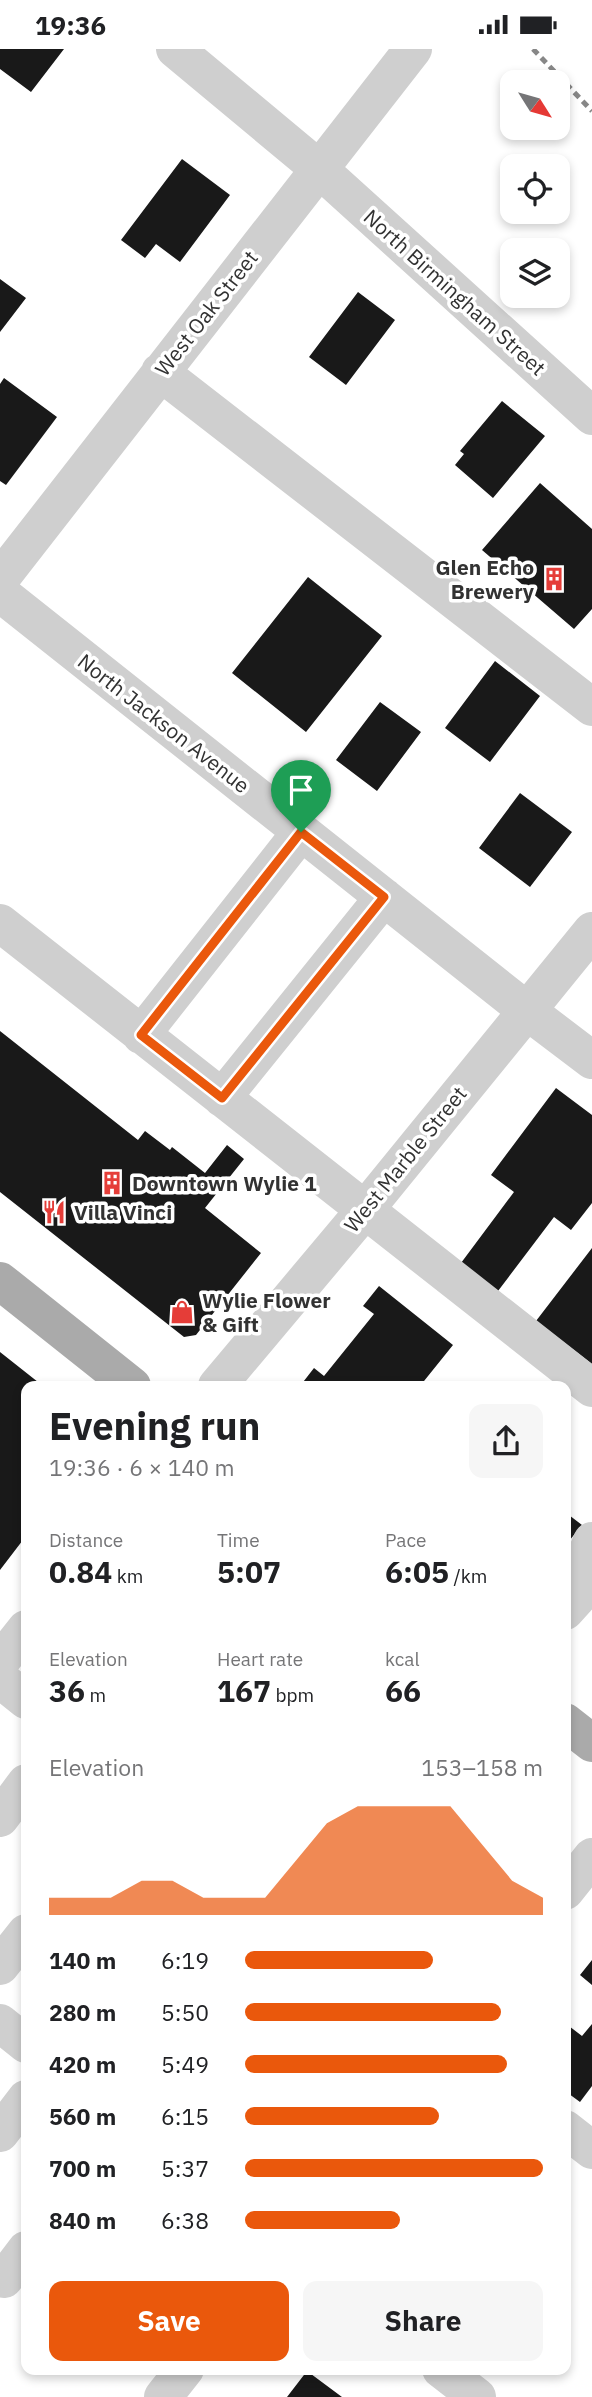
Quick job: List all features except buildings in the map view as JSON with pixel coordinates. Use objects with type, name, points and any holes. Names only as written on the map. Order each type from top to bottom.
[{"type":"main road","points":[[0,1281],[126,1381]]},
{"type":"main road","points":[[571,1727],[592,1743]]},
{"type":"street","name":"North Birmingham Street","points":[[175,49],[318,168],[592,416]]},
{"type":"street","name":"West Oak Street","points":[[0,579],[413,49]]},
{"type":"street","points":[[160,372],[592,707]]},
{"type":"street","name":"North Jackson Avenue","points":[[0,593],[592,1060]]},
{"type":"street","points":[[141,1035],[301,832]]},
{"type":"street","points":[[222,1098],[384,897]]},
{"type":"street","points":[[0,923],[592,1388]]},
{"type":"street","name":"West Marble Street","points":[[221,1381],[592,931]]},
{"type":"street","points":[[571,1604],[591,1580],[586,1555],[592,1541]]},
{"type":"street","points":[[0,1662],[21,1635]]},
{"type":"street","points":[[0,1679],[21,1696]]},
{"type":"street","points":[[0,1818],[21,1790]]},
{"type":"street","points":[[571,1883],[592,1857]]},
{"type":"street","points":[[0,1966],[21,1939]]},
{"type":"street","points":[[0,2023],[21,2040]]},
{"type":"street","points":[[0,2133],[21,2106]]},
{"type":"street","points":[[571,2134],[592,2150]]},
{"type":"street","points":[[163,2397],[180,2375]]},
{"type":"street","points":[[449,2375],[477,2397]]},
{"type":"railway","points":[[533,49],[592,111]]},
{"type":"place","name":"Glen Echo Brewery","points":[[554,579]]},
{"type":"place","name":"Downtown Wylie 1","points":[[112,1183]]},
{"type":"place","name":"Villa Vinci","points":[[54,1212]]},
{"type":"place","name":"Wylie Flower & Gift","points":[[182,1312]]},
{"type":"route","points":[[301,832],[384,897],[222,1098],[141,1035],[301,832]]}]
